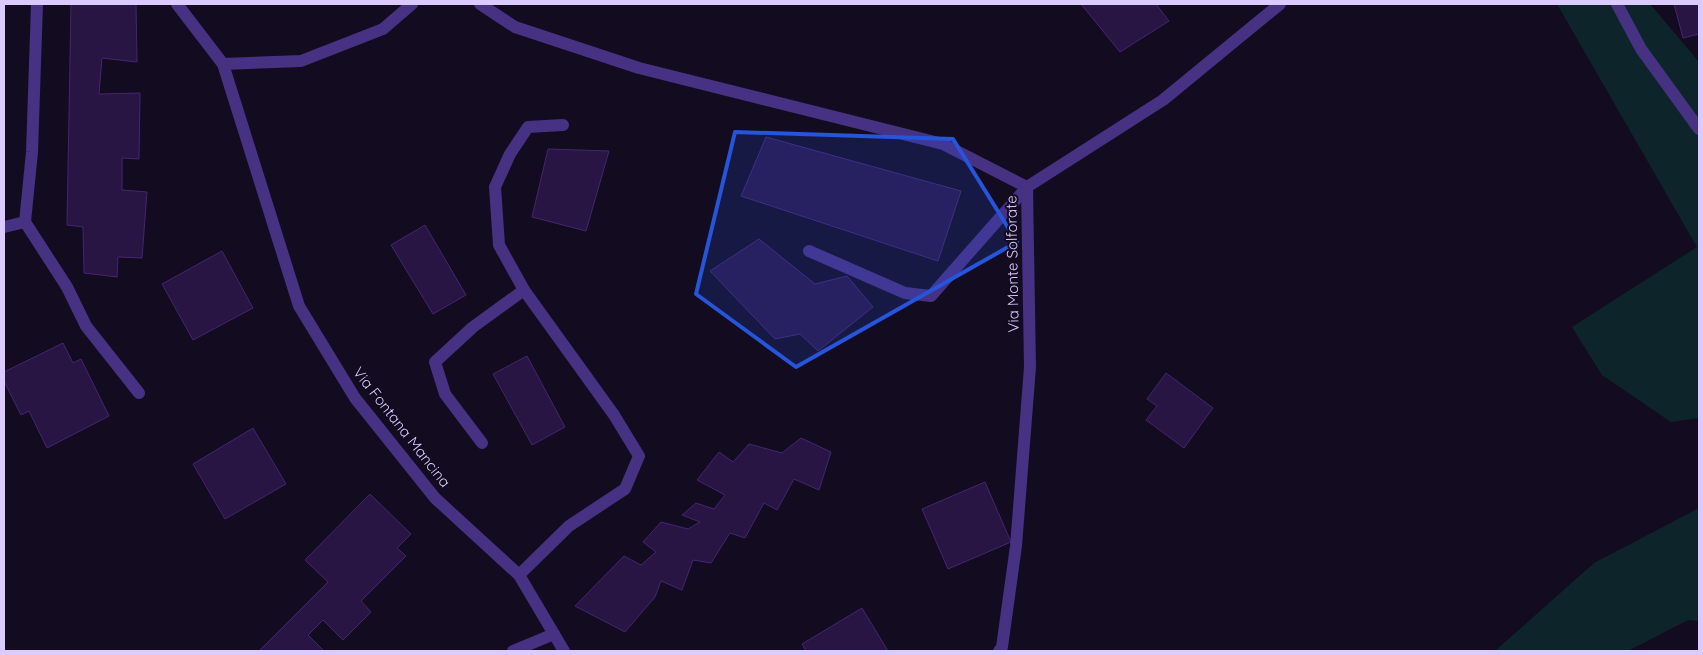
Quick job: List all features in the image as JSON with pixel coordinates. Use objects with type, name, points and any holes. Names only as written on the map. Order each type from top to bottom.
[{"type":"street","points":[[37,4],[32,152],[25,222],[67,287],[86,326],[139,392]]},
{"type":"street","name":"Via Fontana Mancina","points":[[177,4],[223,64],[299,306],[356,398],[435,498],[519,575],[564,651]]},
{"type":"street","points":[[223,64],[301,61],[383,29],[412,4]]},
{"type":"street","points":[[480,4],[515,27],[639,68],[943,144],[1027,187],[931,296],[905,293],[809,251]]},
{"type":"street","name":"Via Monte Solforate","points":[[999,651],[1002,647],[1016,546],[1030,367],[1027,187],[1163,100],[1280,4]]},
{"type":"street","points":[[1617,4],[1641,48],[1699,129]]},
{"type":"street","points":[[519,575],[569,526],[625,489],[639,456],[614,415],[524,290],[499,245],[495,187],[510,154],[528,127],[563,125]]},
{"type":"street","points":[[4,227],[25,222]]},
{"type":"street","points":[[482,443],[445,394],[435,362],[473,327],[524,290]]},
{"type":"street","points":[[513,651],[554,634]]},
{"type":"highlighted area","points":[[735,132],[953,139],[1017,242],[796,367],[696,294]]},
{"type":"green space","points":[[1557,4],[1650,4],[1699,62],[1699,418],[1671,422],[1602,375],[1572,327],[1697,247]]},
{"type":"green space","points":[[1699,508],[1699,621],[1688,620],[1628,651],[1495,651],[1594,563]]},
{"type":"building","points":[[71,4],[136,4],[137,62],[102,58],[99,94],[140,93],[139,159],[122,158],[122,190],[147,192],[142,258],[118,257],[117,277],[84,273],[83,227],[67,225]]},
{"type":"building","points":[[1081,4],[1156,4],[1169,21],[1120,52]]},
{"type":"building","points":[[1674,4],[1699,4],[1699,34],[1683,38]]},
{"type":"building","points":[[766,137],[961,191],[938,261],[741,196]]},
{"type":"building","points":[[548,149],[609,151],[586,231],[532,217]]},
{"type":"building","points":[[425,225],[466,295],[433,314],[391,245]]},
{"type":"building","points":[[759,239],[815,284],[847,276],[873,307],[818,351],[800,334],[775,339],[710,271]]},
{"type":"building","points":[[222,251],[253,308],[193,340],[162,284]]},
{"type":"building","points":[[63,343],[73,363],[81,359],[109,416],[47,448],[29,411],[21,415],[4,381],[4,372]]},
{"type":"building","points":[[527,356],[565,427],[532,445],[493,374]]},
{"type":"building","points":[[1166,373],[1213,408],[1184,448],[1146,420],[1157,406],[1147,399]]},
{"type":"building","points":[[253,428],[286,484],[225,519],[193,464]]},
{"type":"building","points":[[801,438],[831,452],[819,490],[794,479],[777,510],[764,503],[745,538],[730,533],[711,563],[693,560],[682,590],[661,581],[655,597],[625,632],[575,606],[624,556],[641,565],[656,552],[643,542],[661,522],[688,529],[700,522],[682,515],[696,503],[714,509],[725,495],[697,480],[719,452],[733,462],[749,444],[782,453]]},
{"type":"building","points":[[985,482],[1011,542],[948,569],[922,509]]},
{"type":"building","points":[[370,494],[411,534],[397,548],[406,556],[361,601],[371,612],[343,640],[323,620],[308,635],[324,651],[259,651],[328,582],[305,560]]},
{"type":"building","points":[[862,608],[888,651],[806,651],[802,644]]}]
